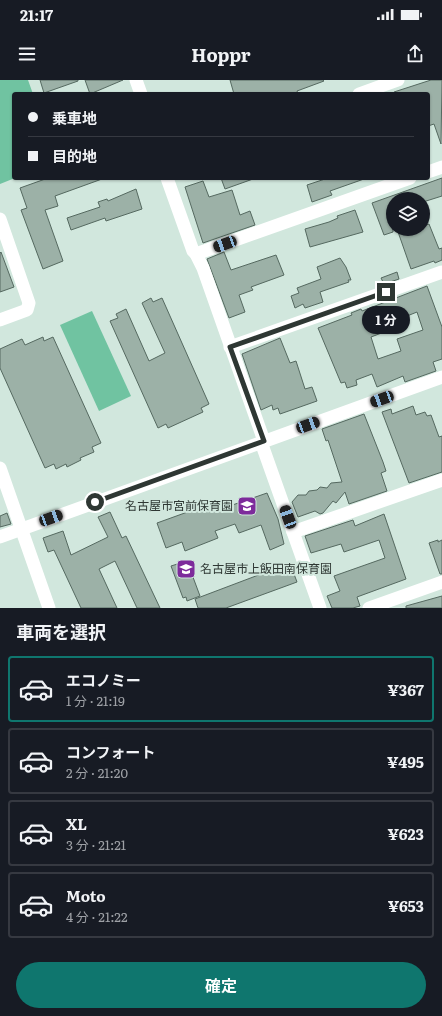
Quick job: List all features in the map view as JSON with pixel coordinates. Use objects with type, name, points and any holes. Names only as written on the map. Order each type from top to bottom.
[{"type":"street","points":[[136,80],[140,92]]},
{"type":"street","points":[[365,92],[398,80]]},
{"type":"street","points":[[430,171],[442,167]]},
{"type":"street","points":[[168,180],[193,251],[203,268],[320,608]]},
{"type":"street","points":[[196,254],[404,180]]},
{"type":"street","points":[[0,219],[30,303],[27,310],[0,320]]},
{"type":"street","points":[[230,347],[442,272]]},
{"type":"street","points":[[0,537],[442,377]]},
{"type":"street","points":[[0,468],[49,608]]},
{"type":"street","points":[[293,532],[442,480]]},
{"type":"street","points":[[369,608],[442,582]]},
{"type":"green space","points":[[0,80],[28,80],[32,92],[12,92],[12,179],[0,184]]},
{"type":"green space","points":[[92,311],[131,396],[99,411],[60,325]]},
{"type":"building","points":[[40,80],[78,80],[47,92],[44,92]]},
{"type":"building","points":[[85,80],[123,80],[95,92],[89,92]]},
{"type":"building","points":[[230,80],[324,81],[297,92],[233,92]]},
{"type":"building","points":[[431,80],[442,80],[441,144],[434,124],[430,125],[430,92],[394,92]]},
{"type":"building","points":[[442,178],[442,196],[430,200],[430,192],[403,192]]},
{"type":"building","points":[[42,180],[99,180],[55,196],[58,206],[45,210],[63,261],[43,269],[21,210],[27,208],[20,188]]},
{"type":"building","points":[[222,180],[250,180],[225,189]]},
{"type":"building","points":[[322,180],[361,180],[330,191],[332,195],[312,202],[307,185]]},
{"type":"building","points":[[203,181],[209,197],[232,190],[240,215],[250,211],[255,225],[203,243],[185,187]]},
{"type":"building","points":[[136,189],[142,209],[106,221],[105,218],[71,230],[67,218],[100,207],[98,202],[107,199],[108,201]]},
{"type":"building","points":[[386,198],[386,234],[384,235],[372,203]]},
{"type":"building","points":[[355,210],[363,232],[310,247],[305,229],[329,222],[338,218],[337,216]]},
{"type":"building","points":[[430,226],[439,249],[442,248],[442,260],[435,263],[434,261],[411,269],[399,236],[430,236]]},
{"type":"building","points":[[1,252],[14,287],[0,292],[0,253]]},
{"type":"building","points":[[224,252],[231,270],[276,255],[284,275],[251,287],[253,290],[239,295],[245,312],[229,318],[207,259]]},
{"type":"building","points":[[340,258],[346,267],[351,280],[320,292],[323,302],[305,308],[303,304],[295,308],[291,296],[299,293],[297,288],[321,279],[317,267]]},
{"type":"building","points":[[397,272],[399,279],[384,284],[381,278]]},
{"type":"building","points":[[427,286],[442,327],[442,359],[433,362],[436,371],[405,382],[403,376],[377,387],[372,374],[356,380],[357,385],[347,388],[345,382],[341,383],[318,328],[352,315],[351,313],[361,309],[362,311]],"holes":[[[417,312],[423,330],[397,339],[401,351],[378,359],[371,337],[400,326],[397,320]]]},
{"type":"building","points":[[151,298],[153,302],[162,298],[209,404],[201,408],[203,412],[168,428],[166,424],[158,428],[110,321],[118,318],[116,314],[126,309],[149,361],[165,353],[142,303]]},
{"type":"building","points":[[43,337],[44,341],[53,337],[101,443],[92,447],[94,452],[80,458],[81,460],[67,467],[66,464],[56,469],[54,464],[45,468],[0,368],[0,349],[22,339],[25,345]]},
{"type":"building","points":[[280,338],[290,363],[296,361],[305,389],[312,387],[317,401],[280,414],[278,408],[273,410],[272,405],[261,410],[242,354]]},
{"type":"building","points":[[413,406],[416,415],[425,412],[427,416],[431,415],[439,437],[442,436],[442,472],[409,483],[382,412],[391,409],[392,414]]},
{"type":"building","points":[[364,414],[386,471],[381,473],[387,491],[349,504],[345,492],[336,503],[333,501],[323,513],[320,514],[315,511],[298,517],[292,502],[298,495],[306,495],[309,491],[317,490],[320,487],[327,488],[331,483],[342,482],[328,440],[326,441],[322,429]]},
{"type":"building","points":[[267,493],[278,519],[284,544],[270,550],[261,525],[239,533],[235,524],[215,531],[218,538],[185,551],[182,542],[166,548],[157,523],[218,501],[221,509]]},
{"type":"building","points":[[110,512],[122,538],[126,536],[160,608],[137,608],[115,561],[99,569],[117,608],[81,608],[54,550],[48,552],[43,538],[63,531],[71,555],[108,537],[98,517]]},
{"type":"building","points":[[7,513],[11,524],[0,527],[0,516]]},
{"type":"building","points":[[384,514],[406,579],[357,597],[360,606],[353,608],[332,608],[327,596],[340,591],[334,576],[385,558],[379,540],[344,552],[341,544],[311,553],[305,536],[353,520],[355,526]]},
{"type":"building","points":[[438,540],[438,542],[442,540],[442,574],[440,574],[429,543]]},
{"type":"building","points":[[187,561],[200,596],[187,601],[186,597],[183,598],[171,566]]},
{"type":"building","points":[[291,566],[297,582],[226,608],[198,608],[195,599],[277,568],[278,570]]},
{"type":"building","points":[[442,596],[442,608],[406,608],[406,606]]},
{"type":"place","name":"名古屋市宮前保育園","points":[[247,506]]},
{"type":"place","name":"名古屋市上飯田南保育園","points":[[186,569]]},
{"type":"route","points":[[95,502],[264,441],[230,347],[386,292]]}]
